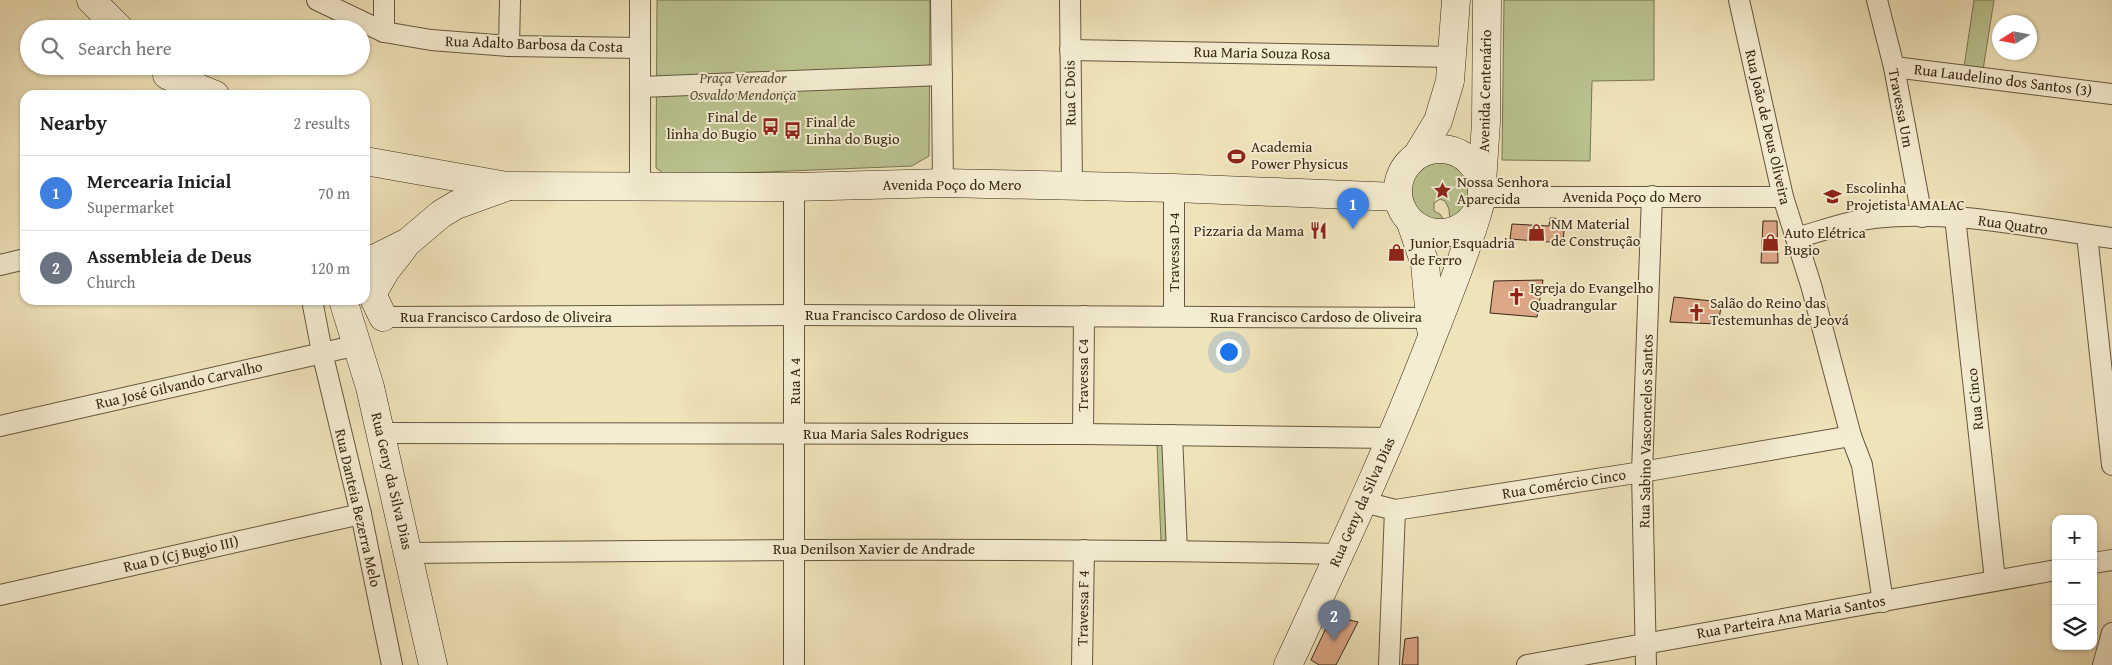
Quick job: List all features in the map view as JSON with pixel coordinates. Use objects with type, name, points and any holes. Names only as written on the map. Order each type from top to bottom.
[{"type":"main road","points":[[92,0],[111,20]]},
{"type":"main road","name":"Avenida Centenário","points":[[1418,154],[1438,121],[1450,81],[1454,57],[1456,0]]},
{"type":"main road","name":"Avenida Centenário","points":[[1480,197],[1486,122],[1486,0]]},
{"type":"main road","points":[[167,75],[182,90]]},
{"type":"main road","points":[[172,75],[204,90]]},
{"type":"main road","points":[[1444,148],[1457,152],[1468,159],[1477,170],[1480,197],[1470,221],[1460,229],[1447,233],[1428,232],[1411,223],[1401,208],[1398,197],[1401,173],[1407,163],[1418,154],[1430,149],[1444,148]]},
{"type":"main road","name":"Avenida Poço do Mero","points":[[370,162],[507,186],[640,188],[794,187],[943,183],[1174,188],[1398,197]]},
{"type":"main road","name":"Avenida Poço do Mero","points":[[370,260],[408,242],[441,214],[456,205],[507,186]]},
{"type":"main road","name":"Rua Geny da Silva Dias","points":[[1288,665],[1364,502],[1471,235],[1480,197]]},
{"type":"main road","name":"Rua Geny da Silva Dias","points":[[1411,223],[1425,264],[1434,325]]},
{"type":"main road","points":[[383,317],[372,294],[386,270],[408,242]]},
{"type":"main road","name":"Rua Geny da Silva Dias","points":[[345,305],[358,345],[381,433],[433,665]]},
{"type":"street","name":"Rua Adalto Barbosa da Costa","points":[[317,0],[359,20]]},
{"type":"street","points":[[384,0],[384,32]]},
{"type":"street","points":[[509,46],[510,0]]},
{"type":"street","points":[[640,0],[640,188]]},
{"type":"street","points":[[941,0],[943,183]]},
{"type":"street","name":"Rua C Dois","points":[[1070,0],[1072,185]]},
{"type":"street","name":"Rua João de Deus Oliveira","points":[[1739,0],[1783,197],[1851,436],[1862,465],[1883,602]]},
{"type":"street","name":"Travessa Um","points":[[1877,0],[1894,66],[1922,217]]},
{"type":"street","name":"Rua Adalto Barbosa da Costa","points":[[370,25],[384,32],[431,40],[509,46],[640,48]]},
{"type":"street","name":"Rua Maria Souza Rosa","points":[[1070,50],[1454,57]]},
{"type":"street","name":"Rua Laudelino dos Santos (3)","points":[[1894,66],[2112,94]]},
{"type":"street","points":[[641,87],[942,75]]},
{"type":"street","name":"Rua A 4","points":[[794,187],[794,665]]},
{"type":"street","name":"Travessa D-4","points":[[1174,188],[1174,316]]},
{"type":"street","name":"Rua Sabino Vasconcelos Santos","points":[[1646,665],[1642,472],[1652,196]]},
{"type":"street","name":"Avenida Poço do Mero","points":[[1480,197],[1783,197]]},
{"type":"street","name":"Rua Quatro","points":[[1796,238],[1861,220],[1922,217],[1955,217],[2112,238]]},
{"type":"street","name":"Rua Cinco","points":[[1955,217],[1996,580]]},
{"type":"street","points":[[2087,235],[2112,465]]},
{"type":"street","points":[[0,265],[20,260]]},
{"type":"street","name":"Rua Danteia Bezerra Melo","points":[[313,305],[322,352],[361,514],[392,665]]},
{"type":"street","name":"Travessa C4","points":[[1083,434],[1084,316]]},
{"type":"street","name":"Rua Francisco Cardoso de Oliveira","points":[[383,317],[1174,316],[1434,325]]},
{"type":"street","name":"Rua José Gilvando Carvalho","points":[[0,426],[358,345]]},
{"type":"street","name":"Rua Maria Sales Rodrigues","points":[[381,433],[1083,434],[1390,438]]},
{"type":"street","points":[[1172,435],[1177,550]]},
{"type":"street","name":"Rua Comércio Cinco","points":[[1395,510],[1642,472],[1851,436]]},
{"type":"street","points":[[1364,502],[1395,510],[1389,665]]},
{"type":"street","name":"Rua D (Cj Bugio III)","points":[[0,595],[361,514]]},
{"type":"street","name":"Rua Denilson Xavier de Andrade","points":[[408,553],[795,549],[1177,550],[1340,554]]},
{"type":"street","name":"Travessa F 4","points":[[1082,665],[1084,550]]},
{"type":"street","points":[[2097,562],[2112,560]]},
{"type":"street","name":"Rua Parteira Ana Maria Santos","points":[[1527,665],[1646,642],[1883,602],[2052,571]]},
{"type":"street","points":[[2103,665],[2112,633]]},
{"type":"green space","name":"Praça Vereador Osvaldo Mendonça","points":[[657,0],[930,0],[929,156],[912,166],[667,176],[656,168]]},
{"type":"green space","points":[[1504,0],[1654,0],[1654,80],[1592,81],[1590,161],[1502,160]]},
{"type":"green space","points":[[1974,0],[1994,0],[1983,70],[1964,67]]},
{"type":"green space","points":[[1441,157],[1459,166],[1468,178],[1470,192],[1467,206],[1458,218],[1446,225],[1433,227],[1418,220],[1409,211],[1405,202],[1404,190],[1405,182],[1412,169],[1424,160]],"holes":[[[1440,199],[1445,201],[1449,209],[1450,222],[1445,222],[1440,214],[1434,211],[1434,203]]]},
{"type":"green space","points":[[1166,443],[1171,546],[1161,542],[1157,444]]},
{"type":"building","name":"NM Material de Construção","points":[[1550,218],[1565,219],[1563,243],[1510,239],[1512,224],[1549,226]]},
{"type":"building","name":"Auto Elétrica Bugio","points":[[1763,221],[1777,221],[1778,263],[1761,263]]},
{"type":"building","name":"Igreja do Evangelho Quadrangular","points":[[1543,280],[1537,317],[1490,313],[1494,281]]},
{"type":"building","name":"Salão do Reino das Testemunhas de Jeová","points":[[1674,297],[1722,302],[1718,324],[1670,322]]},
{"type":"building","points":[[1334,611],[1345,619],[1358,622],[1336,665],[1319,665],[1311,660]]},
{"type":"building","points":[[1418,637],[1418,665],[1402,665],[1405,639]]},
{"type":"place","name":"Final de linha do Bugio","points":[[771,126]]},
{"type":"place","name":"Final de Linha do Bugio","points":[[792,131]]},
{"type":"place","name":"Academia Power Physicus","points":[[1237,156]]},
{"type":"place","name":"Nossa Senhora Aparecida","points":[[1443,191]]},
{"type":"place","name":"Escolinha Projetista AMALAC","points":[[1832,197]]},
{"type":"place","name":"Mercearia Inicial","points":[[1353,229]]},
{"type":"place","name":"Pizzaria da Mama","points":[[1318,231]]},
{"type":"place","name":"NM Material de Construção","points":[[1537,233]]},
{"type":"place","name":"Auto Elétrica Bugio","points":[[1770,242]]},
{"type":"place","name":"Junior Esquadria de Ferro","points":[[1396,252]]},
{"type":"place","name":"Igreja do Evangelho Quadrangular","points":[[1516,297]]},
{"type":"place","name":"Salão do Reino das Testemunhas de Jeová","points":[[1696,312]]},
{"type":"place","name":"Assembleia de Deus","points":[[1334,641]]}]
